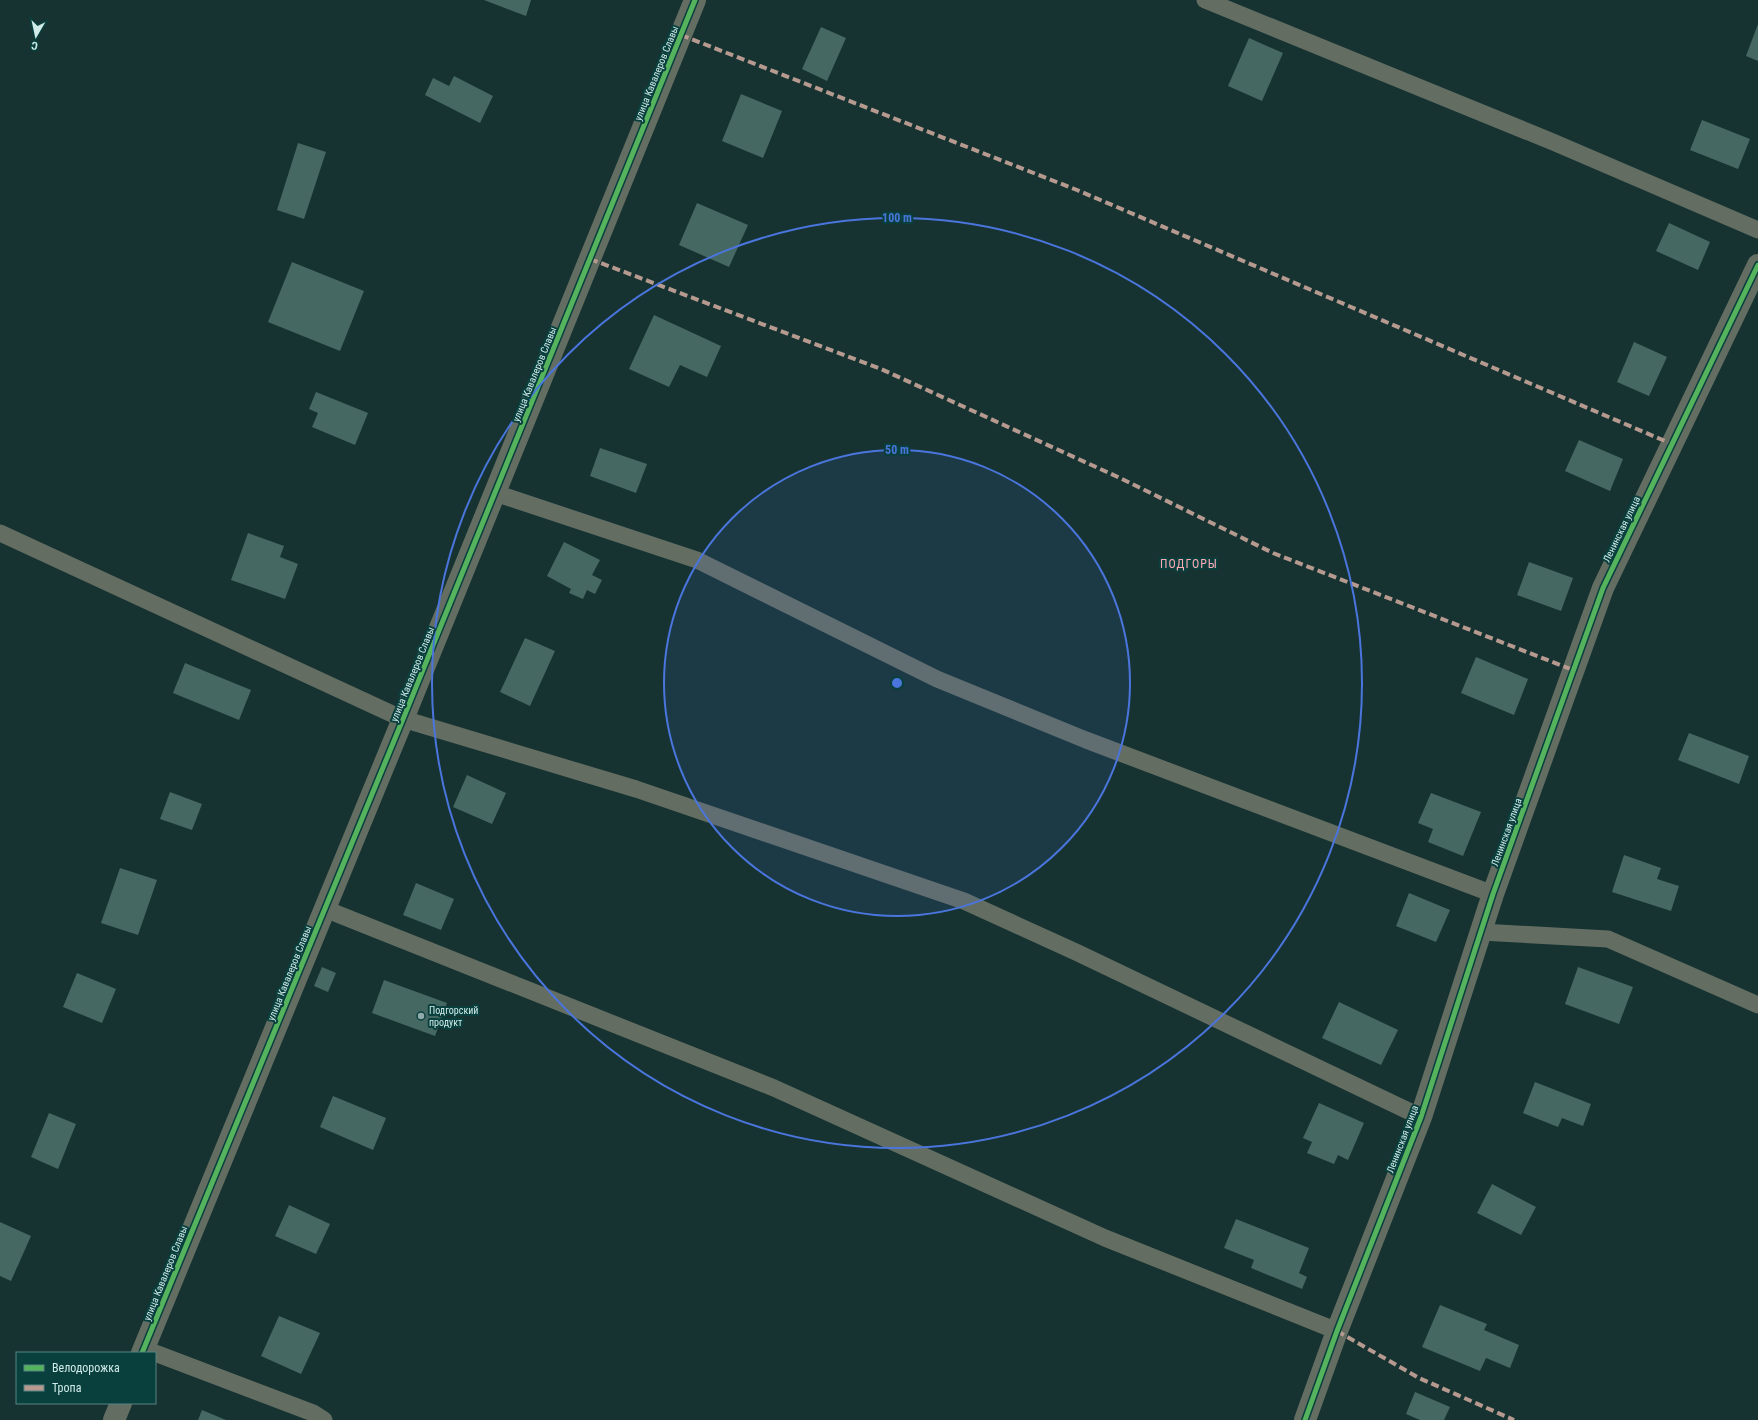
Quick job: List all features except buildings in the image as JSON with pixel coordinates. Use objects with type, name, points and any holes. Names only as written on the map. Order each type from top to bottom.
[{"type":"street","name":"улица Кавалеров Славы","points":[[149,1352],[325,909],[695,0]]},
{"type":"street","name":"Ленинская улица","points":[[1305,1420],[1337,1331],[1421,1117],[1493,894],[1603,588],[1758,265]]},
{"type":"street","points":[[114,1420],[121,1404]]},
{"type":"lane","points":[[1205,0],[1553,142],[1758,230]]},
{"type":"lane","points":[[495,493],[697,560],[937,679],[1086,740],[1493,894]]},
{"type":"lane","points":[[0,533],[403,719],[636,789],[964,901],[1078,953],[1421,1117]]},
{"type":"lane","points":[[325,909],[774,1088],[1105,1238],[1337,1331]]},
{"type":"lane","points":[[1481,932],[1608,939],[1758,1005]]},
{"type":"lane","points":[[156,1355],[313,1413],[324,1420]]},
{"type":"marked path","points":[[681,35],[1077,190],[1672,444]]},
{"type":"marked path","points":[[590,259],[881,369],[1120,478],[1273,553],[1573,670]]},
{"type":"marked path","points":[[1337,1331],[1419,1378],[1514,1420]]},
{"type":"cycle path","points":[[142,1352],[403,719],[695,0]]},
{"type":"cycle path","points":[[1305,1420],[1337,1331],[1421,1117],[1493,894],[1603,588],[1758,265]]},
{"type":"place","name":"Подгорский продукт","points":[[421,1016]]},
{"type":"district","name":"ПОДГОРЫ","points":[[1189,564]]}]
